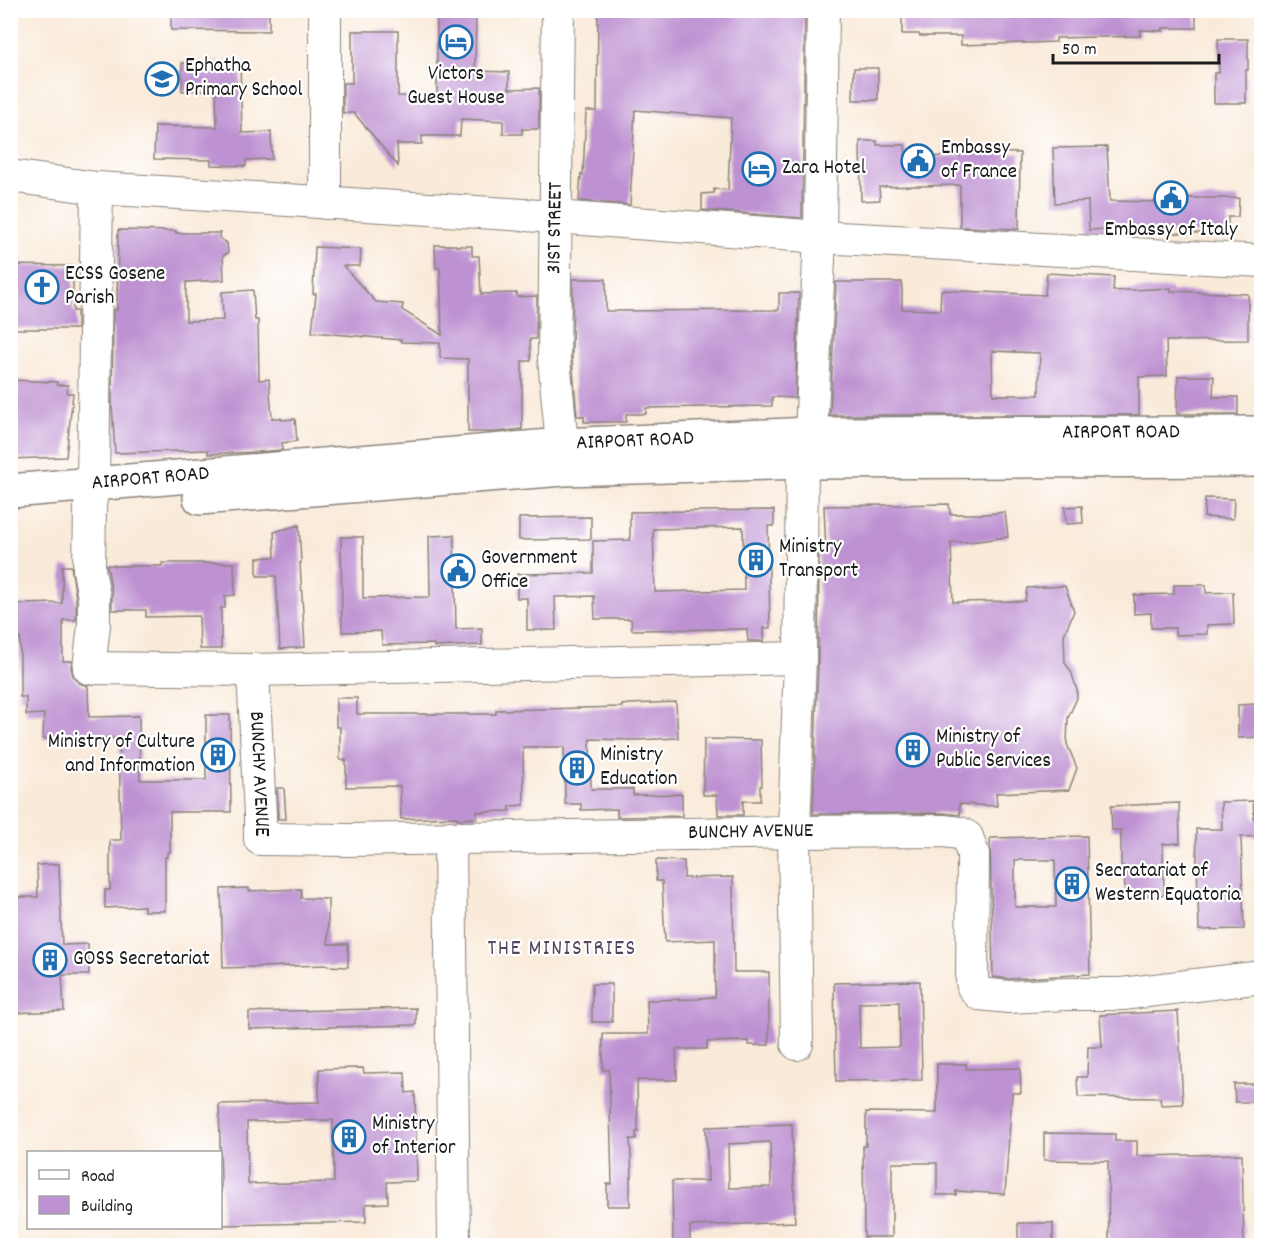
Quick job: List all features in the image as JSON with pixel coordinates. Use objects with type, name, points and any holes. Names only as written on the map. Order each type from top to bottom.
[{"type":"main road","name":"AIRPORT ROAD","points":[[10,491],[92,496],[564,469],[806,448],[1262,433]]},
{"type":"main road","name":"AIRPORT ROAD","points":[[10,514],[92,496],[562,445],[806,448],[1262,460]]},
{"type":"street","points":[[325,10],[325,203]]},
{"type":"street","name":"31ST STREET","points":[[558,10],[554,359],[562,445]]},
{"type":"street","points":[[797,1044],[794,832],[806,448],[820,237],[823,10]]},
{"type":"street","points":[[10,176],[97,188],[556,217],[820,237],[1262,261]]},
{"type":"street","points":[[97,188],[89,570],[94,597],[94,625],[89,669],[253,670],[800,658]]},
{"type":"street","name":"BUNCHY AVENUE","points":[[253,670],[260,839],[349,840],[794,832],[942,831],[960,833],[967,837],[973,854],[972,987],[979,994],[1009,997],[1122,994],[1262,977]]},
{"type":"street","points":[[450,837],[454,1245]]},
{"type":"building","points":[[171,10],[269,10],[269,31],[171,30]]},
{"type":"building","points":[[437,10],[476,10],[475,71],[509,72],[509,89],[539,88],[539,129],[522,129],[522,134],[503,134],[503,121],[461,119],[460,136],[422,136],[422,144],[397,144],[398,166],[354,113],[343,113],[343,83],[352,83],[352,31],[398,31],[398,96],[437,97]]},
{"type":"building","points":[[598,10],[805,10],[802,218],[702,210],[702,194],[714,193],[714,189],[728,190],[731,118],[635,110],[630,205],[579,201],[581,174],[583,175],[586,111],[597,111]]},
{"type":"building","points":[[902,10],[1196,10],[1196,28],[1163,28],[1163,31],[1140,30],[1140,36],[1056,38],[1056,42],[961,45],[961,36],[902,34]]},
{"type":"building","points":[[1218,39],[1248,39],[1246,103],[1214,103],[1214,73],[1219,73]]},
{"type":"building","points":[[240,62],[242,133],[271,132],[272,159],[246,160],[246,166],[211,165],[211,160],[154,159],[155,126],[217,127],[216,90],[182,91],[182,63]]},
{"type":"building","points":[[854,68],[878,68],[878,100],[853,100]]},
{"type":"building","points":[[860,141],[877,141],[877,145],[905,145],[906,157],[960,156],[960,152],[1020,153],[1019,229],[960,227],[960,185],[879,187],[880,200],[861,201]]},
{"type":"building","points":[[1107,147],[1110,201],[1163,202],[1163,198],[1239,198],[1238,217],[1228,217],[1228,230],[1224,233],[1163,233],[1163,231],[1125,230],[1125,228],[1089,230],[1088,201],[1055,203],[1053,148]]},
{"type":"building","points":[[118,230],[220,233],[219,238],[227,243],[228,253],[223,256],[224,280],[186,282],[186,321],[223,320],[222,292],[253,290],[255,320],[258,320],[259,380],[269,379],[272,418],[295,419],[297,441],[282,443],[282,450],[258,452],[208,454],[208,450],[115,453],[112,405],[113,310],[117,310]]},
{"type":"building","points":[[435,245],[472,246],[472,256],[479,256],[481,294],[517,293],[517,297],[537,296],[536,339],[530,339],[531,361],[522,361],[522,429],[468,432],[468,359],[440,358],[440,343],[401,342],[401,340],[312,332],[316,294],[313,294],[315,247],[361,249],[360,266],[343,266],[376,302],[403,304],[402,310],[442,335],[440,268],[436,268]]},
{"type":"building","name":"ECSS Gosene Parish","points":[[10,265],[73,266],[73,311],[77,311],[77,329],[10,329]]},
{"type":"building","points":[[1047,273],[1114,277],[1113,291],[1171,288],[1171,291],[1248,294],[1248,340],[1166,341],[1167,376],[1139,377],[1139,415],[830,415],[836,282],[902,282],[902,309],[940,310],[941,290],[1045,295]],"holes":[[[992,351],[1040,353],[1039,395],[993,395]]]},
{"type":"building","points":[[573,279],[606,279],[606,311],[779,310],[779,293],[799,293],[795,398],[772,397],[772,406],[646,408],[646,414],[626,414],[626,422],[584,422],[584,416],[577,416],[572,358]]},
{"type":"building","points":[[1178,376],[1214,376],[1213,397],[1238,397],[1238,414],[1177,414]]},
{"type":"building","points":[[10,380],[57,382],[57,385],[68,385],[67,393],[73,393],[66,457],[10,459]]},
{"type":"building","points":[[1205,498],[1234,499],[1233,519],[1204,517]]},
{"type":"building","points":[[949,504],[950,514],[1005,512],[1008,537],[951,542],[953,602],[1025,601],[1027,588],[1065,586],[1074,611],[1064,635],[1065,663],[1071,671],[1077,690],[1077,698],[1068,718],[1067,744],[1077,768],[1069,790],[996,793],[997,806],[959,804],[960,815],[943,813],[813,814],[819,553],[826,552],[824,506]]},
{"type":"building","points":[[1082,506],[1083,523],[1066,524],[1065,507]]},
{"type":"building","name":"Ministry Transport","points":[[774,510],[774,526],[768,526],[770,628],[764,628],[764,641],[748,641],[747,629],[632,630],[631,619],[595,619],[594,596],[555,597],[556,630],[527,630],[527,598],[517,598],[517,574],[593,573],[593,541],[630,540],[630,512]],"holes":[[[743,527],[744,590],[655,592],[653,529]]]},
{"type":"building","points":[[591,517],[591,539],[519,540],[519,518]]},
{"type":"building","points":[[299,525],[305,647],[280,649],[276,576],[257,576],[257,558],[275,557],[274,532]]},
{"type":"building","points":[[454,535],[456,629],[482,628],[482,645],[434,647],[434,644],[382,645],[381,631],[342,632],[341,537],[363,537],[363,598],[430,597],[429,536]]},
{"type":"building","points":[[162,563],[234,563],[235,595],[225,596],[225,608],[221,608],[221,649],[200,649],[199,616],[146,617],[146,610],[112,610],[107,565],[162,566]]},
{"type":"building","points":[[62,566],[71,566],[76,599],[76,620],[63,620],[63,661],[72,661],[73,676],[79,683],[88,686],[89,717],[139,716],[140,780],[206,780],[206,715],[230,715],[231,812],[170,812],[170,852],[167,852],[167,857],[165,857],[165,911],[144,911],[144,906],[105,908],[105,890],[110,890],[110,840],[121,840],[119,738],[43,739],[44,714],[26,715],[26,697],[20,697],[20,638],[15,639],[14,604],[62,603]]},
{"type":"building","points":[[1174,585],[1206,585],[1206,593],[1233,592],[1234,624],[1207,625],[1207,634],[1175,635],[1175,628],[1151,628],[1151,613],[1134,614],[1134,595],[1174,594]]},
{"type":"building","points":[[336,698],[357,698],[357,714],[496,714],[496,710],[622,707],[622,705],[630,704],[676,702],[678,738],[590,739],[591,789],[633,789],[633,795],[682,794],[682,816],[617,817],[617,809],[581,810],[581,804],[565,804],[564,747],[523,747],[524,805],[510,806],[510,811],[477,812],[477,818],[401,819],[400,786],[346,787],[346,760],[340,760],[340,727],[336,727]]},
{"type":"building","points":[[1259,704],[1260,737],[1238,738],[1238,705]]},
{"type":"building","points":[[704,739],[761,740],[760,801],[743,801],[743,815],[718,815],[717,795],[703,795]]},
{"type":"building","points":[[277,788],[284,788],[286,819],[278,819]]},
{"type":"building","points":[[1253,801],[1254,819],[1262,819],[1262,836],[1241,837],[1244,929],[1199,930],[1196,829],[1222,829],[1221,802]]},
{"type":"building","points":[[1179,803],[1180,843],[1163,844],[1164,895],[1125,896],[1124,866],[1121,866],[1121,830],[1112,830],[1111,806]]},
{"type":"building","name":"Secratariat of Western Equatoria","points":[[1087,836],[1090,974],[1009,979],[993,977],[990,838]],"holes":[[[1015,860],[1055,860],[1056,907],[1015,907]]]},
{"type":"building","points":[[656,860],[684,861],[684,878],[733,877],[734,972],[769,972],[769,1045],[749,1045],[749,1041],[707,1042],[707,1049],[676,1049],[677,1080],[637,1080],[638,1132],[636,1132],[636,1139],[630,1139],[632,1177],[630,1177],[630,1206],[607,1206],[607,1184],[612,1184],[609,1070],[603,1070],[603,1034],[648,1034],[647,1000],[715,997],[715,940],[665,942],[662,881],[656,881]]},
{"type":"building","name":"GOSS Secretariat","points":[[59,864],[62,945],[88,944],[89,975],[62,975],[64,1011],[10,1013],[10,897],[38,897],[37,865]]},
{"type":"building","points":[[249,888],[249,891],[301,889],[301,898],[328,899],[328,944],[348,944],[348,967],[328,965],[223,968],[221,889]]},
{"type":"building","points":[[920,981],[922,1080],[836,1081],[834,983]],"holes":[[[899,1002],[900,1047],[860,1048],[859,1003]]]},
{"type":"building","points":[[592,984],[612,984],[612,1022],[592,1022]]},
{"type":"building","points":[[416,1008],[416,1025],[249,1029],[249,1012]]},
{"type":"building","points":[[1178,1011],[1183,1104],[1161,1105],[1160,1098],[1078,1097],[1077,1077],[1087,1077],[1088,1047],[1102,1047],[1100,1015]]},
{"type":"building","points":[[937,1064],[966,1064],[966,1069],[1020,1068],[1021,1093],[1012,1093],[1005,1194],[956,1191],[956,1195],[937,1195],[937,1163],[892,1163],[892,1237],[864,1237],[863,1146],[866,1146],[866,1112],[937,1113]]},
{"type":"building","name":"Ministry of Interior","points":[[363,1068],[364,1073],[405,1072],[406,1093],[415,1092],[417,1181],[387,1182],[388,1203],[366,1204],[366,1222],[222,1225],[222,1151],[220,1151],[219,1104],[319,1102],[319,1069]],"holes":[[[333,1120],[334,1182],[248,1184],[247,1122]]]},
{"type":"building","points":[[1234,1084],[1262,1084],[1262,1102],[1235,1102]]},
{"type":"building","points":[[792,1124],[795,1222],[690,1226],[690,1244],[673,1244],[672,1181],[708,1181],[706,1127]],"holes":[[[770,1142],[771,1187],[729,1188],[728,1144]]]},
{"type":"building","points":[[1044,1133],[1115,1134],[1115,1141],[1137,1141],[1137,1156],[1242,1154],[1244,1245],[1109,1245],[1108,1161],[1044,1160]]},
{"type":"building","points":[[1018,1223],[1053,1223],[1053,1245],[1018,1245]]},
{"type":"place","name":"Victors Guest House","points":[[456,42]]},
{"type":"place","name":"Ephatha Primary School","points":[[162,79]]},
{"type":"place","name":"Embassy of France","points":[[918,161]]},
{"type":"place","name":"Zara Hotel","points":[[759,169]]},
{"type":"place","name":"Embassy of Italy","points":[[1171,198]]},
{"type":"place","name":"ECSS Gosene Parish","points":[[42,287]]},
{"type":"place","name":"Ministry Transport","points":[[756,560]]},
{"type":"place","name":"Government Office","points":[[458,571]]},
{"type":"place","name":"Ministry of Public Services","points":[[913,750]]},
{"type":"place","name":"Ministry of Culture and Information","points":[[218,755]]},
{"type":"place","name":"Ministry Education","points":[[577,768]]},
{"type":"place","name":"Secratariat of Western Equatoria","points":[[1072,884]]},
{"type":"place","name":"GOSS Secretariat","points":[[50,960]]},
{"type":"place","name":"Ministry of Interior","points":[[349,1137]]},
{"type":"district","name":"THE MINISTRIES","points":[[562,949]]}]
